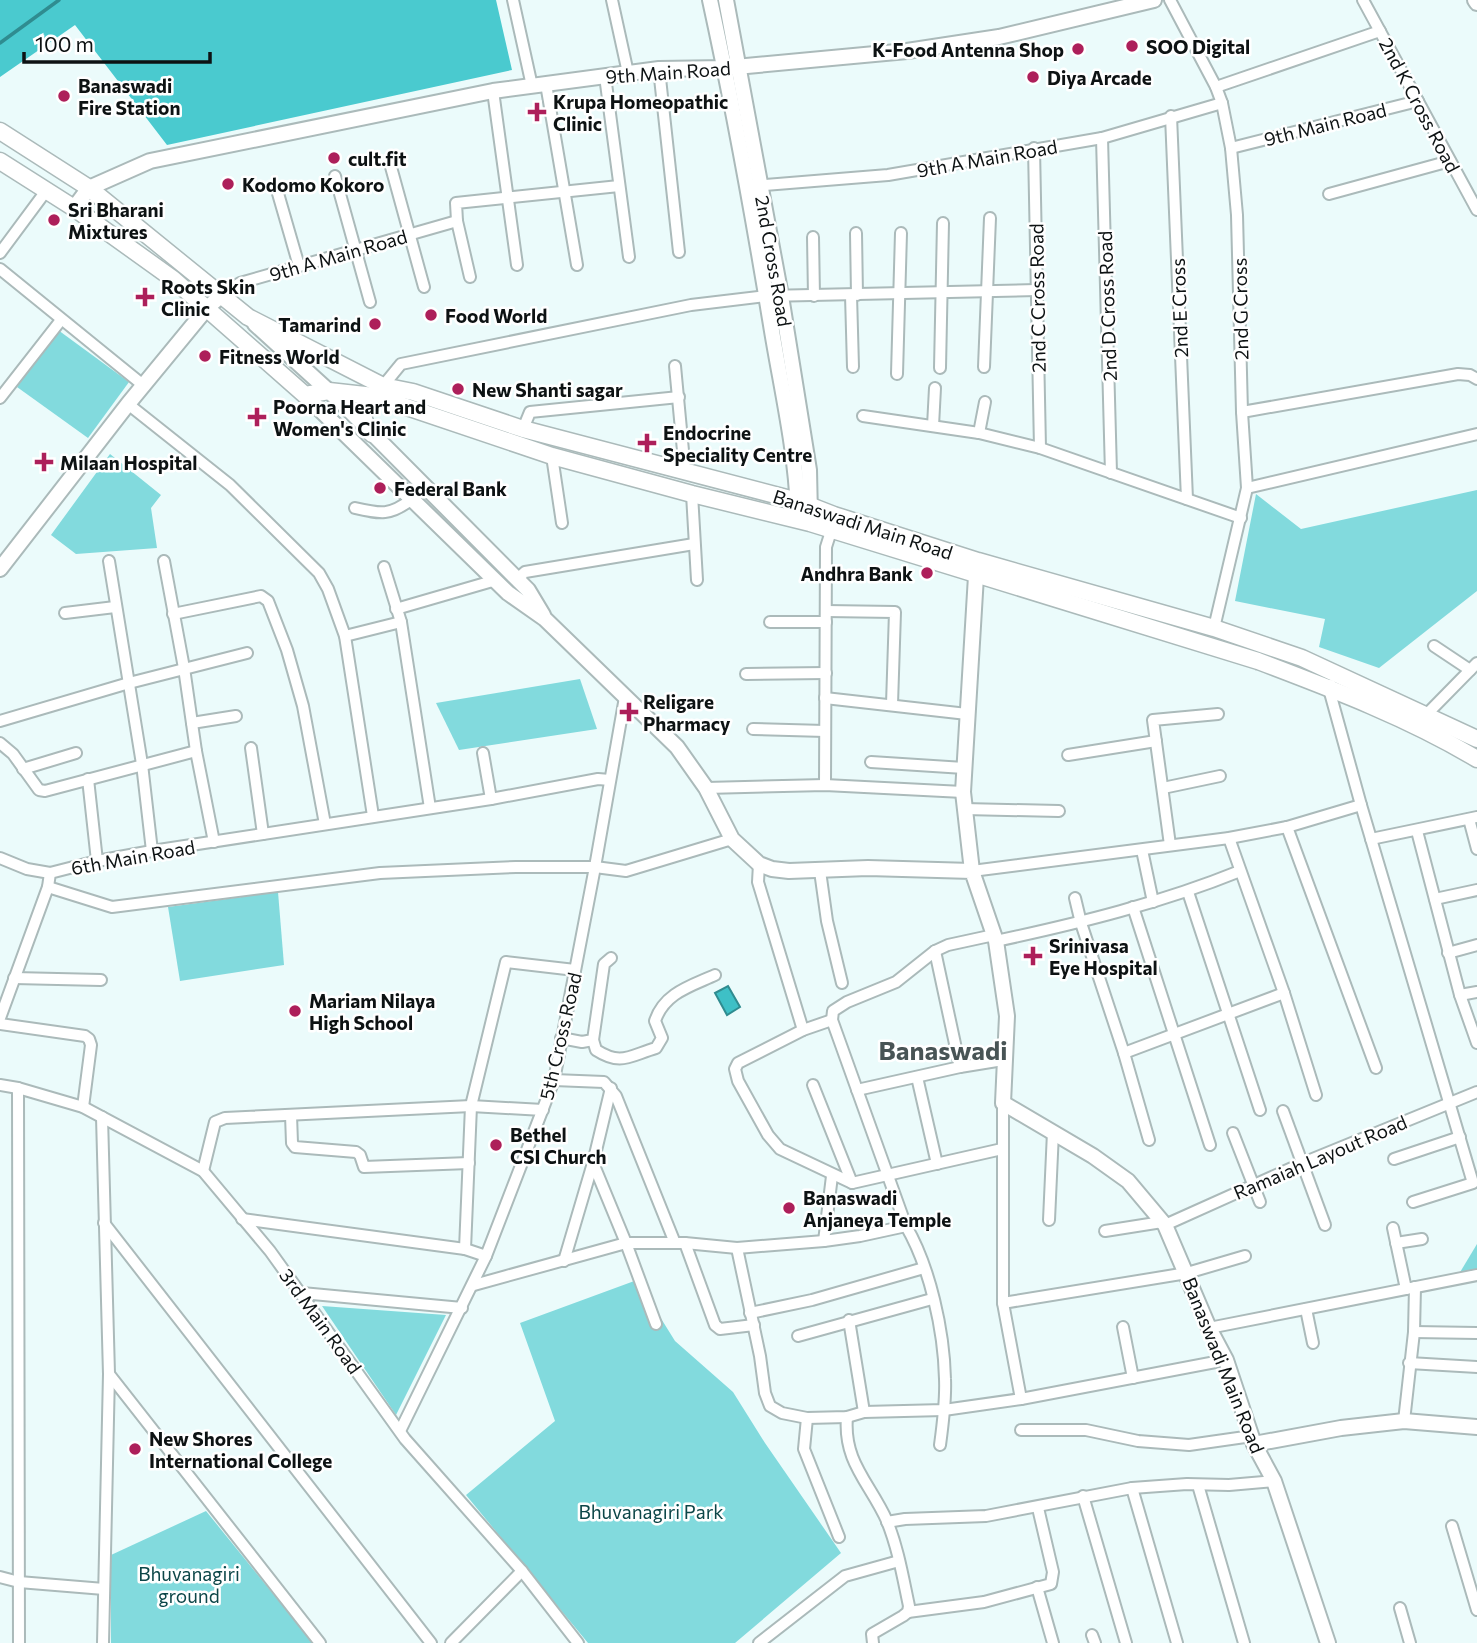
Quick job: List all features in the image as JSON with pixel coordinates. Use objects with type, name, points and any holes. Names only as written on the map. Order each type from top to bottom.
[{"type":"main road","name":"Banaswadi Main Road","points":[[0,131],[89,188],[248,317],[379,391],[552,456],[692,494],[804,513]]},
{"type":"main road","name":"Banaswadi Main Road","points":[[0,161],[74,208],[173,279],[305,395],[329,391],[413,392],[523,429],[685,471],[975,576],[1258,662],[1332,681],[1426,715],[1477,739]]},
{"type":"main road","points":[[372,434],[363,422],[363,413],[379,391]]},
{"type":"main road","name":"Banaswadi Main Road","points":[[833,523],[1214,628],[1302,658],[1332,681],[1477,759]]},
{"type":"street","points":[[513,0],[539,85],[565,192],[577,265]]},
{"type":"street","points":[[612,0],[628,73]]},
{"type":"street","name":"2nd Cross Road","points":[[710,0],[732,67]]},
{"type":"street","name":"2nd Cross Road","points":[[726,0],[732,67],[774,296],[795,469],[804,513]]},
{"type":"street","name":"9th Main Road","points":[[74,208],[89,188],[150,161],[493,91],[659,69],[732,67],[907,51],[999,37],[1154,0]]},
{"type":"street","name":"2nd G Cross","points":[[1170,0],[1222,103],[1231,148],[1237,215],[1242,412],[1247,488],[1214,628]]},
{"type":"street","name":"2nd K Cross Road","points":[[1363,0],[1477,210]]},
{"type":"street","points":[[1216,87],[1380,31]]},
{"type":"street","points":[[659,69],[678,252]]},
{"type":"street","points":[[605,76],[629,257]]},
{"type":"street","points":[[493,91],[517,265]]},
{"type":"street","name":"9th Main Road","points":[[1231,148],[1418,101]]},
{"type":"street","name":"9th A Main Road","points":[[754,186],[888,175],[1102,138],[1222,103]]},
{"type":"street","name":"2nd E Cross","points":[[1171,116],[1187,499]]},
{"type":"street","name":"2nd D Cross Road","points":[[1102,138],[1111,473]]},
{"type":"street","name":"2nd C Cross Road","points":[[1034,149],[1040,448]]},
{"type":"street","points":[[1329,194],[1450,160]]},
{"type":"street","points":[[391,167],[424,287]]},
{"type":"street","points":[[335,176],[370,302]]},
{"type":"street","points":[[470,277],[457,221],[456,203],[620,186]]},
{"type":"street","points":[[277,190],[299,266]]},
{"type":"street","points":[[0,253],[46,191]]},
{"type":"street","points":[[984,367],[990,218]]},
{"type":"street","name":"9th A Main Road","points":[[222,295],[240,283],[457,221]]},
{"type":"street","points":[[940,368],[943,223]]},
{"type":"street","points":[[853,367],[856,233]]},
{"type":"street","points":[[897,374],[901,233]]},
{"type":"street","points":[[813,237],[814,296]]},
{"type":"street","points":[[0,269],[143,385]]},
{"type":"street","points":[[379,391],[401,364],[691,305],[774,296],[1037,290]]},
{"type":"street","points":[[0,569],[143,385],[207,308],[222,295]]},
{"type":"street","name":"Banaswadi Main Road","points":[[248,317],[329,391],[528,590],[545,619]]},
{"type":"street","points":[[0,398],[61,320]]},
{"type":"street","points":[[675,366],[685,471]]},
{"type":"street","points":[[1242,412],[1458,374],[1477,379]]},
{"type":"street","points":[[933,426],[935,388]]},
{"type":"street","name":"Banaswadi Main Road","points":[[305,395],[518,602],[545,619],[677,747],[706,788],[732,839],[759,864]]},
{"type":"street","points":[[523,429],[530,412],[679,397]]},
{"type":"street","points":[[979,433],[985,402]]},
{"type":"street","points":[[128,404],[230,485],[319,573],[328,589],[345,636],[373,816]]},
{"type":"street","points":[[863,416],[979,433],[1040,448],[1241,518]]},
{"type":"street","points":[[1247,488],[1477,434]]},
{"type":"street","points":[[552,456],[562,523]]},
{"type":"street","points":[[692,494],[697,580]]},
{"type":"street","points":[[355,508],[386,513],[400,508],[412,499]]},
{"type":"street","points":[[825,785],[826,547],[833,523]]},
{"type":"street","points":[[517,579],[525,572],[694,544]]},
{"type":"street","points":[[109,561],[142,764],[152,851]]},
{"type":"street","points":[[164,561],[184,668],[195,751],[214,842]]},
{"type":"street","points":[[384,567],[401,622],[430,808]]},
{"type":"street","points":[[975,576],[963,792],[972,871],[995,938],[1007,1016],[1003,1060],[1003,1303],[1021,1399]]},
{"type":"street","points":[[396,609],[496,580]]},
{"type":"street","points":[[173,614],[261,596],[268,601],[287,650],[303,706],[325,824]]},
{"type":"street","points":[[65,613],[116,607]]},
{"type":"street","points":[[770,622],[895,612],[892,704]]},
{"type":"street","points":[[345,636],[401,622]]},
{"type":"street","points":[[1426,715],[1473,667],[1434,646]]},
{"type":"street","points":[[0,721],[129,683],[247,653]]},
{"type":"street","points":[[746,674],[825,673]]},
{"type":"street","points":[[1332,681],[1361,805],[1473,1184],[1413,1202]]},
{"type":"street","name":"5th Cross Road","points":[[400,1431],[474,1284],[554,1080],[625,697]]},
{"type":"street","points":[[825,698],[967,713]]},
{"type":"street","points":[[1170,845],[1153,720],[1218,714]]},
{"type":"street","points":[[192,723],[236,716]]},
{"type":"street","points":[[753,729],[825,731]]},
{"type":"street","points":[[1068,755],[1156,741]]},
{"type":"street","points":[[0,743],[13,754],[39,790],[45,791],[195,751]]},
{"type":"street","points":[[251,748],[263,834]]},
{"type":"street","points":[[483,752],[491,799]]},
{"type":"street","points":[[23,769],[76,753]]},
{"type":"street","points":[[871,762],[964,768]]},
{"type":"street","points":[[1163,788],[1220,776]]},
{"type":"street","points":[[88,779],[97,861]]},
{"type":"street","name":"6th Main Road","points":[[610,780],[598,779],[491,799],[97,861],[50,873],[48,887],[112,907],[380,873],[516,867],[595,867],[626,871],[732,839]]},
{"type":"street","points":[[706,788],[825,785],[963,792]]},
{"type":"street","points":[[803,1030],[758,881],[759,864],[789,871],[868,868],[972,871],[1229,838],[1287,827],[1361,805]]},
{"type":"street","points":[[964,809],[1059,811]]},
{"type":"street","points":[[1371,839],[1473,818],[1477,849]]},
{"type":"street","points":[[1287,827],[1376,1068]]},
{"type":"street","points":[[1417,831],[1448,953],[1477,1042]]},
{"type":"street","points":[[1229,838],[1284,993],[1315,1095]]},
{"type":"street","points":[[1142,850],[1153,902]]},
{"type":"street","points":[[0,858],[27,869],[50,873]]},
{"type":"street","points":[[820,871],[827,921],[842,983]]},
{"type":"street","points":[[940,1445],[944,1410],[943,1352],[932,1299],[924,1268],[906,1226],[832,1020],[833,1011],[896,982],[948,944],[1080,923],[1188,892],[1240,871]]},
{"type":"street","points":[[0,1018],[48,887]]},
{"type":"street","points":[[1435,899],[1477,890]]},
{"type":"street","points":[[1188,892],[1226,1014],[1260,1110]]},
{"type":"street","points":[[1075,898],[1080,923],[1124,1053],[1149,1140]]},
{"type":"street","points":[[1133,907],[1210,1145]]},
{"type":"street","points":[[1448,953],[1477,945]]},
{"type":"street","points":[[935,951],[960,1067]]},
{"type":"street","points":[[611,958],[604,964],[593,1040],[596,1050],[609,1059],[617,1060],[656,1048],[662,1038],[655,1021],[661,1006],[680,990],[715,975]]},
{"type":"street","points":[[465,1249],[471,1106],[506,962],[575,970]]},
{"type":"street","points":[[14,978],[101,980]]},
{"type":"street","points":[[1460,995],[1477,992]]},
{"type":"street","points":[[1124,1053],[1284,993]]},
{"type":"street","points":[[832,1020],[803,1030],[738,1062],[735,1069],[738,1081],[768,1135],[780,1149],[832,1176],[852,1183],[1002,1149]]},
{"type":"street","points":[[0,1024],[85,1036],[89,1039],[91,1045],[83,1107]]},
{"type":"street","points":[[561,1038],[582,1042],[593,1040]]},
{"type":"street","points":[[857,1090],[1003,1060]]},
{"type":"street","points":[[917,1077],[937,1164]]},
{"type":"street","points":[[554,1080],[604,1082],[611,1088],[715,1325],[720,1329],[754,1325]]},
{"type":"street","name":"3rd Main Road","points":[[0,1085],[83,1107],[203,1171],[302,1293],[400,1431],[522,1571],[575,1642]]},
{"type":"street","points":[[813,1085],[852,1183]]},
{"type":"street","points":[[18,1088],[19,1643]]},
{"type":"street","points":[[564,1261],[593,1163],[611,1088]]},
{"type":"street","name":"Ramaiah Layout Road","points":[[1105,1231],[1163,1224],[1303,1163],[1477,1093]]},
{"type":"street","name":"Banaswadi Main Road","points":[[1003,1103],[1093,1156],[1128,1181],[1163,1224],[1226,1360],[1253,1440],[1274,1480],[1328,1643]]},
{"type":"street","points":[[203,1171],[215,1122],[219,1119],[471,1106],[543,1110]]},
{"type":"street","points":[[1283,1111],[1325,1225]]},
{"type":"street","points":[[291,1115],[292,1143],[295,1147],[357,1153],[364,1167],[469,1163]]},
{"type":"street","points":[[102,1116],[108,1374],[103,1643]]},
{"type":"street","points":[[1049,1220],[1053,1132]]},
{"type":"street","points":[[1233,1133],[1260,1202]]},
{"type":"street","points":[[1394,1159],[1460,1137]]},
{"type":"street","points":[[593,1163],[656,1324]]},
{"type":"street","points":[[824,1241],[832,1176]]},
{"type":"street","points":[[242,1219],[465,1249],[486,1256]]},
{"type":"street","points":[[104,1223],[431,1643]]},
{"type":"street","points":[[474,1284],[626,1242],[737,1248],[824,1241],[906,1226]]},
{"type":"street","points":[[1393,1228],[1411,1288],[1413,1332],[1404,1421]]},
{"type":"street","points":[[1396,1244],[1422,1239]]},
{"type":"street","points":[[737,1248],[765,1393],[770,1406],[782,1413],[807,1418],[847,1416],[864,1412],[944,1410],[1021,1399],[1226,1360]]},
{"type":"street","points":[[1003,1303],[1187,1273],[1245,1256]]},
{"type":"street","points":[[750,1313],[812,1300],[924,1268]]},
{"type":"street","points":[[1209,1328],[1477,1275]]},
{"type":"street","points":[[302,1293],[462,1308]]},
{"type":"street","points":[[798,1336],[932,1299]]},
{"type":"street","points":[[1306,1309],[1313,1343]]},
{"type":"street","points":[[849,1320],[864,1412]]},
{"type":"street","points":[[1123,1327],[1133,1378]]},
{"type":"street","points":[[1413,1332],[1477,1333]]},
{"type":"street","points":[[1409,1363],[1477,1367]]},
{"type":"street","points":[[108,1374],[320,1643]]},
{"type":"street","points":[[847,1416],[847,1443],[852,1458],[887,1522],[899,1561],[908,1612]]},
{"type":"street","points":[[807,1418],[804,1449],[839,1537]]},
{"type":"street","points":[[1021,1430],[1086,1430],[1138,1441],[1189,1445],[1253,1440],[1404,1421],[1477,1427]]},
{"type":"street","points":[[887,1522],[905,1518],[986,1516],[1132,1488],[1187,1484],[1229,1485],[1274,1480]]},
{"type":"street","points":[[1198,1485],[1244,1643]]},
{"type":"street","points":[[1132,1488],[1177,1643]]},
{"type":"street","points":[[1083,1496],[1126,1643]]},
{"type":"street","points":[[873,1643],[872,1634],[908,1612],[984,1602],[1051,1584],[1054,1572],[1038,1508]]},
{"type":"street","points":[[1452,1526],[1473,1586],[1477,1610]]},
{"type":"street","points":[[759,1643],[845,1576],[899,1561]]},
{"type":"street","points":[[452,1643],[522,1571]]},
{"type":"street","points":[[0,1577],[104,1589]]},
{"type":"street","points":[[1037,1587],[1053,1643]]},
{"type":"street","points":[[1400,1608],[1410,1643]]},
{"type":"green space","points":[[58,330],[129,382],[88,438],[17,387]]},
{"type":"green space","points":[[110,454],[161,495],[151,508],[157,548],[76,554],[51,535]]},
{"type":"green space","points":[[1477,490],[1477,591],[1379,668],[1319,647],[1325,619],[1235,601],[1256,494],[1301,529]]},
{"type":"green space","points":[[580,679],[597,729],[459,750],[436,703]]},
{"type":"green space","points":[[278,892],[284,965],[180,981],[168,907]]},
{"type":"green space","points":[[1477,1244],[1477,1270],[1459,1274]]},
{"type":"green space","name":"Bhuvanagiri Park","points":[[637,1280],[675,1341],[733,1392],[841,1553],[735,1643],[588,1643],[466,1495],[555,1421],[520,1323]]},
{"type":"green space","points":[[322,1306],[446,1315],[396,1415]]},
{"type":"green space","name":"Bhuvanagiri ground","points":[[206,1511],[313,1643],[111,1643],[111,1555]]},
{"type":"shaded area","points":[[0,0],[496,0],[512,70],[167,145],[75,25],[0,77]]},
{"type":"shaded area","points":[[728,986],[740,1007],[727,1015],[715,993]]},
{"type":"waterway","points":[[0,43],[59,0]]},
{"type":"place","name":"SOO Digital","points":[[1132,46]]},
{"type":"place","name":"K-Food Antenna Shop","points":[[1078,49]]},
{"type":"place","name":"Diya Arcade","points":[[1033,77]]},
{"type":"place","name":"Banaswadi Fire Station","points":[[64,96]]},
{"type":"place","name":"Krupa Homeopathic Clinic","points":[[537,112]]},
{"type":"place","name":"cult.fit","points":[[334,158]]},
{"type":"place","name":"Kodomo Kokoro","points":[[228,184]]},
{"type":"place","name":"Sri Bharani Mixtures","points":[[54,220]]},
{"type":"place","name":"Roots Skin Clinic","points":[[145,297]]},
{"type":"place","name":"Food World","points":[[431,315]]},
{"type":"place","name":"Tamarind","points":[[375,324]]},
{"type":"place","name":"Fitness World","points":[[205,356]]},
{"type":"place","name":"New Shanti sagar","points":[[458,389]]},
{"type":"place","name":"Poorna Heart and Women's Clinic","points":[[257,417]]},
{"type":"place","name":"Endocrine Speciality Centre","points":[[647,443]]},
{"type":"place","name":"Milaan Hospital","points":[[44,462]]},
{"type":"place","name":"Federal Bank","points":[[380,488]]},
{"type":"place","name":"Andhra Bank","points":[[927,573]]},
{"type":"place","name":"Religare Pharmacy","points":[[629,712]]},
{"type":"place","name":"Srinivasa Eye Hospital","points":[[1033,956]]},
{"type":"place","name":"Mariam Nilaya High School","points":[[295,1011]]},
{"type":"place","name":"Bethel CSI Church","points":[[496,1145]]},
{"type":"place","name":"Banaswadi Anjaneya Temple","points":[[789,1208]]},
{"type":"place","name":"New Shores International College","points":[[135,1449]]},
{"type":"district","name":"Banaswadi","points":[[943,1049]]}]
